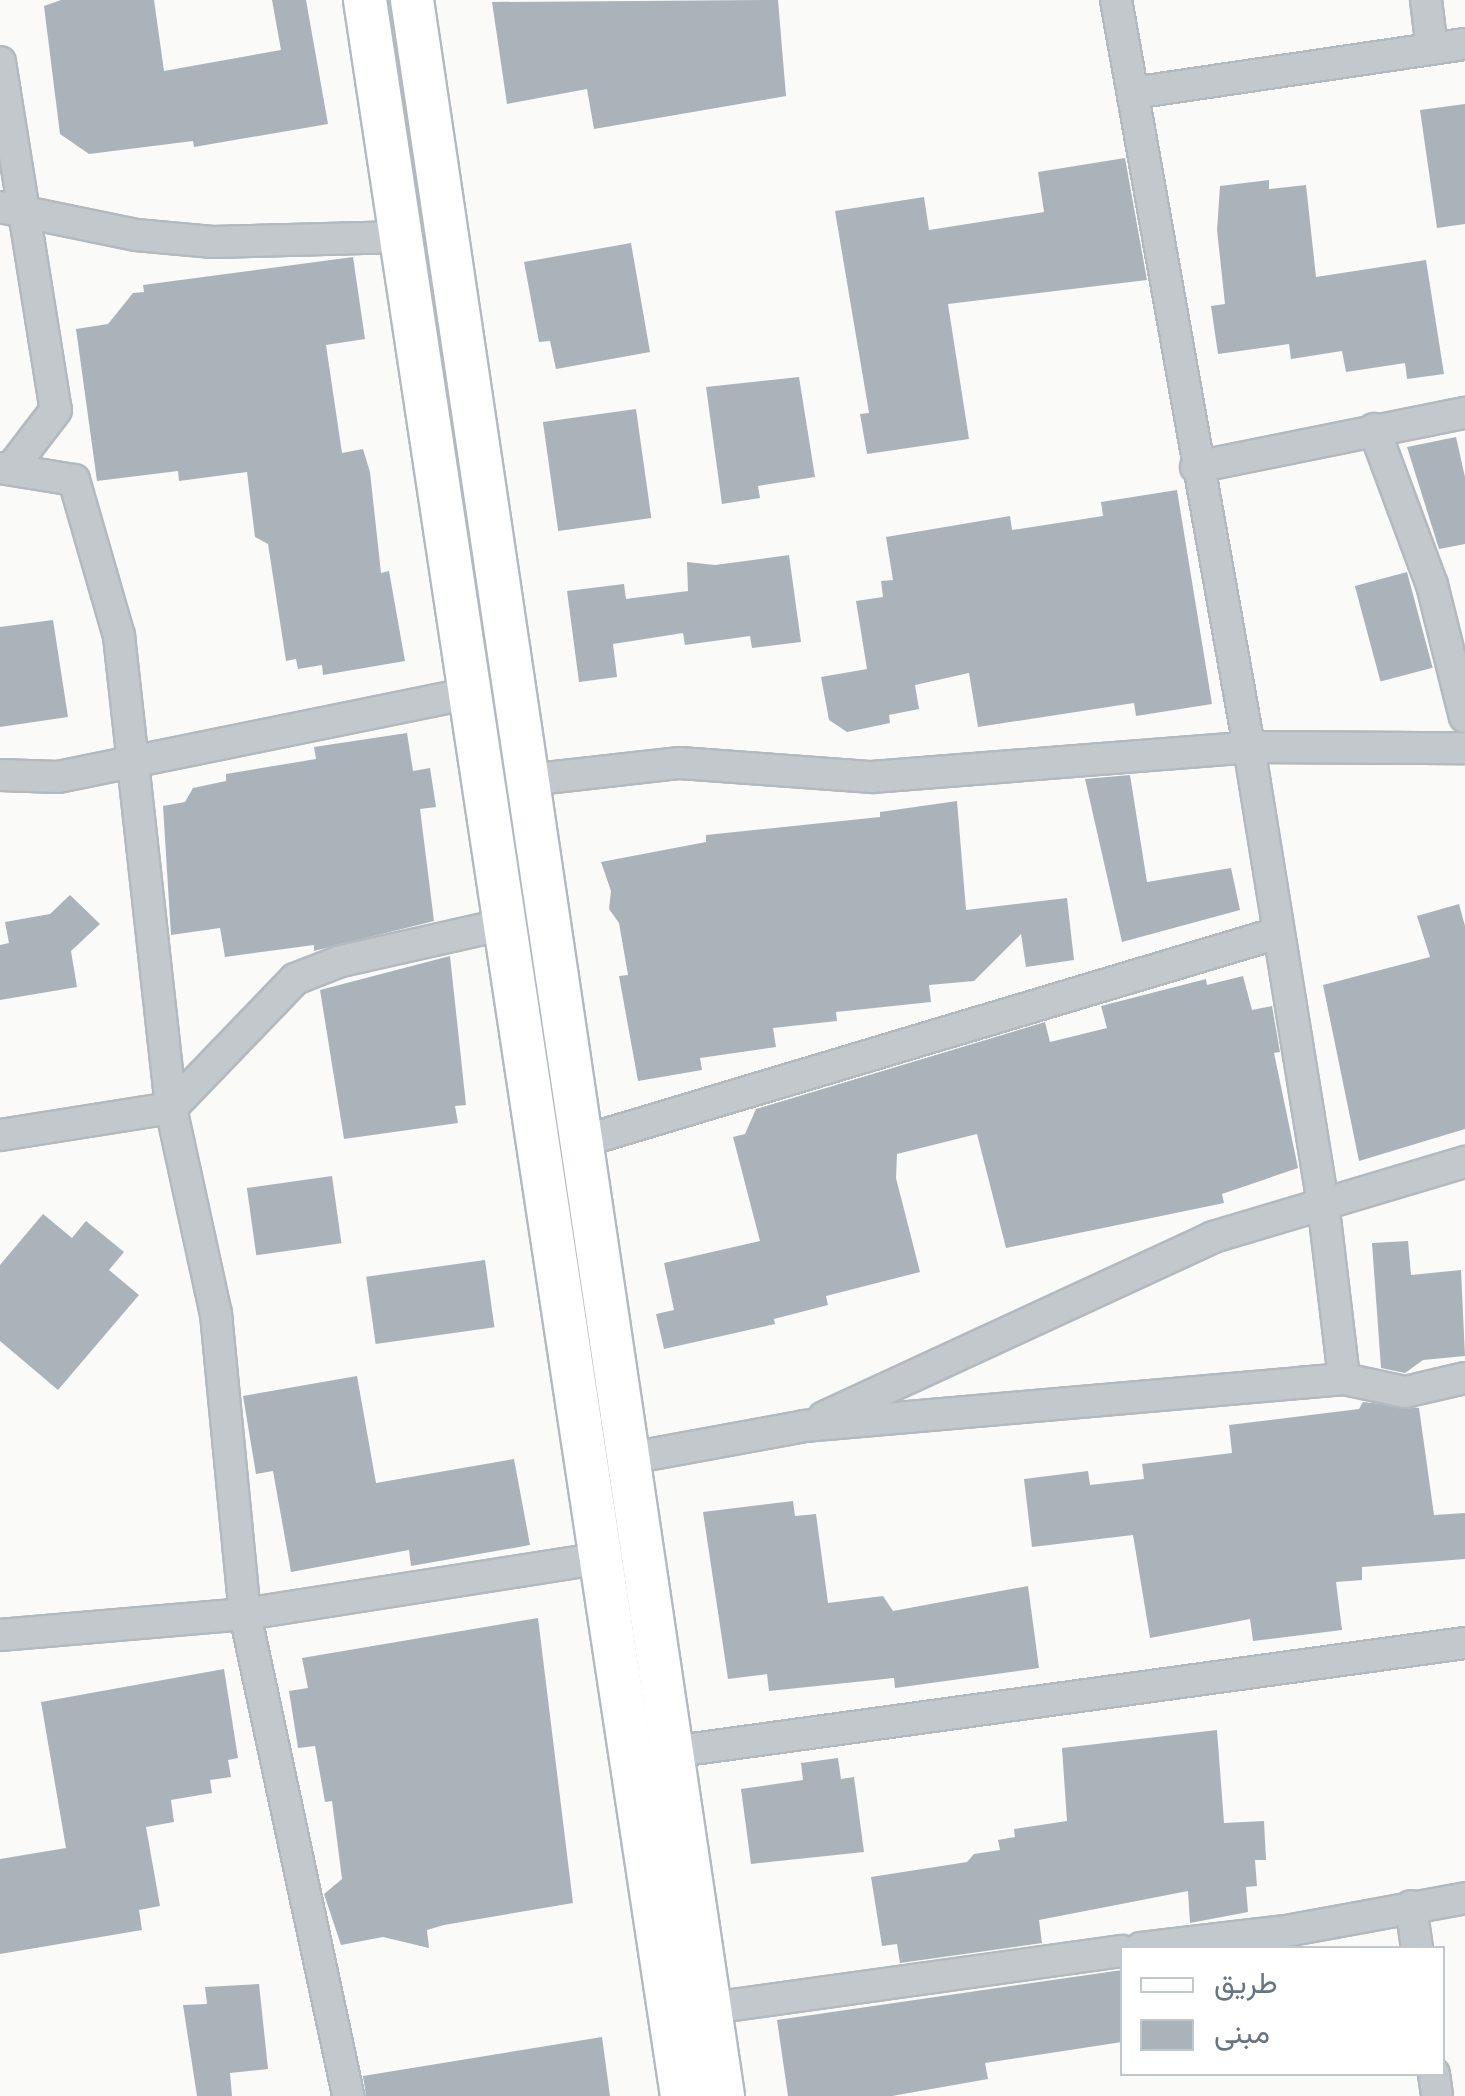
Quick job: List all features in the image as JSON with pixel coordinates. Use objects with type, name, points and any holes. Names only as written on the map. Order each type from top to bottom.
[{"type":"street","points":[[365,0],[682,2096]]},
{"type":"street","points":[[412,0],[624,1459],[723,2096]]},
{"type":"street","points":[[1116,0],[1196,467],[1249,747],[1323,1202],[1344,1378]]},
{"type":"street","points":[[1426,0],[1432,49]]},
{"type":"street","points":[[1133,93],[1465,44]]},
{"type":"street","points":[[0,62],[12,211],[56,410],[6,467]]},
{"type":"street","points":[[12,211],[212,242],[401,236]]},
{"type":"street","points":[[1196,467],[1465,413]]},
{"type":"street","points":[[1374,429],[1432,586],[1465,717]]},
{"type":"street","points":[[6,467],[74,480],[115,619],[171,1108],[216,1314],[245,1614],[348,2096]]},
{"type":"street","points":[[0,775],[33,780],[133,763],[470,694]]},
{"type":"street","points":[[528,780],[680,763],[872,778],[1249,747],[1465,748]]},
{"type":"street","points":[[0,1135],[171,1108],[295,979],[341,961],[505,924]]},
{"type":"street","points":[[580,1142],[1278,933]]},
{"type":"street","points":[[804,1426],[1213,1237],[1465,1162]]},
{"type":"street","points":[[624,1459],[804,1426],[1344,1378],[1405,1392],[1465,1378]]},
{"type":"street","points":[[0,1635],[245,1614],[603,1558]]},
{"type":"street","points":[[672,1752],[1465,1643]]},
{"type":"street","points":[[1159,1946],[1286,1932],[1465,1898]]},
{"type":"street","points":[[1411,1906],[1417,1946]]},
{"type":"street","points":[[711,2008],[1120,1951]]},
{"type":"street","points":[[332,2096],[344,2063]]},
{"type":"building","points":[[61,0],[154,0],[164,71],[281,50],[272,0],[306,0],[328,124],[194,147],[193,141],[89,154],[60,134],[44,6]]},
{"type":"building","points":[[778,0],[786,96],[594,129],[587,89],[507,104],[492,2]]},
{"type":"building","points":[[1465,104],[1465,224],[1437,228],[1420,110]]},
{"type":"building","points":[[1125,158],[1147,280],[948,304],[969,439],[867,454],[860,414],[869,413],[835,211],[924,197],[929,230],[1044,212],[1038,172]]},
{"type":"building","points":[[1269,180],[1269,189],[1306,185],[1316,277],[1426,260],[1444,374],[1407,379],[1405,363],[1346,372],[1342,351],[1291,359],[1289,344],[1218,354],[1211,306],[1225,304],[1217,230],[1220,186]]},
{"type":"building","points":[[631,243],[650,352],[556,369],[550,341],[539,342],[524,262]]},
{"type":"building","points":[[353,257],[365,339],[326,345],[342,453],[363,449],[370,472],[381,573],[389,571],[405,661],[323,675],[322,665],[298,669],[296,659],[286,661],[268,544],[255,537],[247,472],[179,481],[178,471],[97,481],[76,329],[108,324],[133,293],[144,292],[143,285]]},
{"type":"building","points":[[799,377],[815,477],[758,486],[760,498],[722,504],[706,387]]},
{"type":"building","points":[[636,409],[651,518],[558,531],[543,422]]},
{"type":"building","points":[[1456,437],[1465,477],[1465,544],[1439,549],[1407,447]]},
{"type":"building","points":[[1177,490],[1212,704],[1136,716],[1134,703],[978,727],[969,673],[915,685],[919,709],[889,715],[890,723],[847,732],[829,720],[821,677],[867,669],[856,601],[883,597],[881,581],[893,580],[886,537],[1010,516],[1012,530],[1103,516],[1101,502]]},
{"type":"building","points":[[789,555],[801,642],[752,648],[750,636],[685,645],[683,633],[613,644],[617,677],[579,682],[567,591],[624,584],[626,599],[688,591],[687,562],[715,565]]},
{"type":"building","points":[[1407,572],[1433,668],[1380,682],[1355,586]]},
{"type":"building","points":[[53,620],[68,717],[0,727],[0,627]]},
{"type":"building","points":[[407,733],[413,771],[430,768],[436,807],[420,809],[434,921],[314,951],[314,945],[225,957],[220,928],[171,935],[163,806],[185,802],[193,788],[226,781],[226,774],[316,759],[314,747]]},
{"type":"building","points":[[1130,775],[1147,882],[1231,868],[1240,910],[1122,942],[1085,779]]},
{"type":"building","points":[[957,801],[966,910],[1067,898],[1074,960],[1026,967],[1021,934],[974,981],[929,985],[931,1002],[836,1012],[837,1021],[773,1028],[776,1047],[700,1058],[702,1070],[638,1081],[619,976],[628,975],[619,923],[609,909],[611,891],[601,862],[706,842],[706,835],[880,817],[880,812]]},
{"type":"building","points":[[70,895],[100,924],[71,951],[77,987],[0,1000],[0,945],[9,943],[5,922],[50,914]]},
{"type":"building","points":[[1459,904],[1465,926],[1465,1129],[1359,1161],[1323,985],[1430,957],[1417,916]]},
{"type":"building","points":[[450,956],[466,1105],[455,1106],[458,1123],[344,1139],[320,990]]},
{"type":"building","points":[[1243,976],[1252,1010],[1272,1006],[1280,1052],[1274,1053],[1298,1168],[1222,1194],[1224,1203],[1006,1248],[977,1134],[897,1154],[896,1178],[920,1272],[826,1296],[828,1305],[774,1319],[775,1324],[664,1349],[656,1314],[674,1310],[664,1263],[760,1241],[733,1137],[745,1134],[756,1109],[1045,1022],[1050,1042],[1107,1028],[1101,1006],[1206,979],[1207,985]]},
{"type":"building","points":[[332,1176],[341,1243],[256,1255],[247,1188]]},
{"type":"building","points":[[43,1214],[72,1238],[86,1221],[124,1252],[109,1270],[139,1295],[58,1390],[0,1341],[0,1265]]},
{"type":"building","points":[[1408,1241],[1411,1275],[1461,1270],[1465,1356],[1423,1360],[1405,1373],[1381,1368],[1372,1243]]},
{"type":"building","points":[[485,1260],[494,1327],[376,1344],[366,1277]]},
{"type":"building","points":[[357,1376],[376,1483],[514,1459],[530,1545],[411,1566],[409,1550],[291,1572],[273,1471],[256,1474],[243,1396]]},
{"type":"building","points":[[1363,1402],[1419,1408],[1434,1515],[1465,1513],[1465,1559],[1362,1567],[1362,1580],[1336,1582],[1342,1630],[1253,1641],[1250,1619],[1150,1638],[1133,1535],[1032,1547],[1024,1479],[1088,1471],[1090,1485],[1144,1479],[1142,1464],[1232,1453],[1229,1425],[1359,1409]]},
{"type":"building","points":[[793,1501],[795,1516],[816,1514],[828,1603],[883,1596],[893,1611],[1028,1586],[1039,1668],[895,1688],[894,1678],[769,1691],[767,1674],[728,1679],[703,1512]]},
{"type":"building","points":[[538,1618],[573,1903],[427,1930],[429,1948],[383,1937],[341,1945],[324,1894],[342,1879],[332,1801],[325,1802],[315,1746],[298,1748],[289,1691],[308,1688],[302,1658]]},
{"type":"building","points":[[224,1669],[238,1758],[228,1760],[231,1777],[210,1780],[212,1793],[171,1800],[174,1822],[146,1827],[160,1906],[139,1910],[142,1930],[0,1954],[0,1859],[66,1848],[41,1702]]},
{"type":"building","points":[[1217,1730],[1224,1823],[1264,1821],[1266,1860],[1255,1860],[1257,1886],[1246,1887],[1248,1912],[1190,1923],[1188,1891],[1039,1920],[1042,1943],[900,1963],[897,1944],[882,1946],[871,1877],[967,1862],[974,1854],[1000,1850],[998,1840],[1015,1837],[1014,1829],[1067,1821],[1062,1748]]},
{"type":"building","points":[[838,1758],[841,1779],[854,1777],[864,1852],[751,1864],[741,1789],[803,1780],[801,1763]]},
{"type":"building","points":[[1120,1970],[1120,2042],[985,2063],[988,2079],[892,2096],[788,2096],[777,2020]]},
{"type":"building","points":[[259,1984],[268,2069],[230,2073],[232,2096],[197,2096],[183,2005],[207,2004],[205,1987]]},
{"type":"building","points":[[602,2037],[610,2096],[366,2096],[363,2076]]}]
